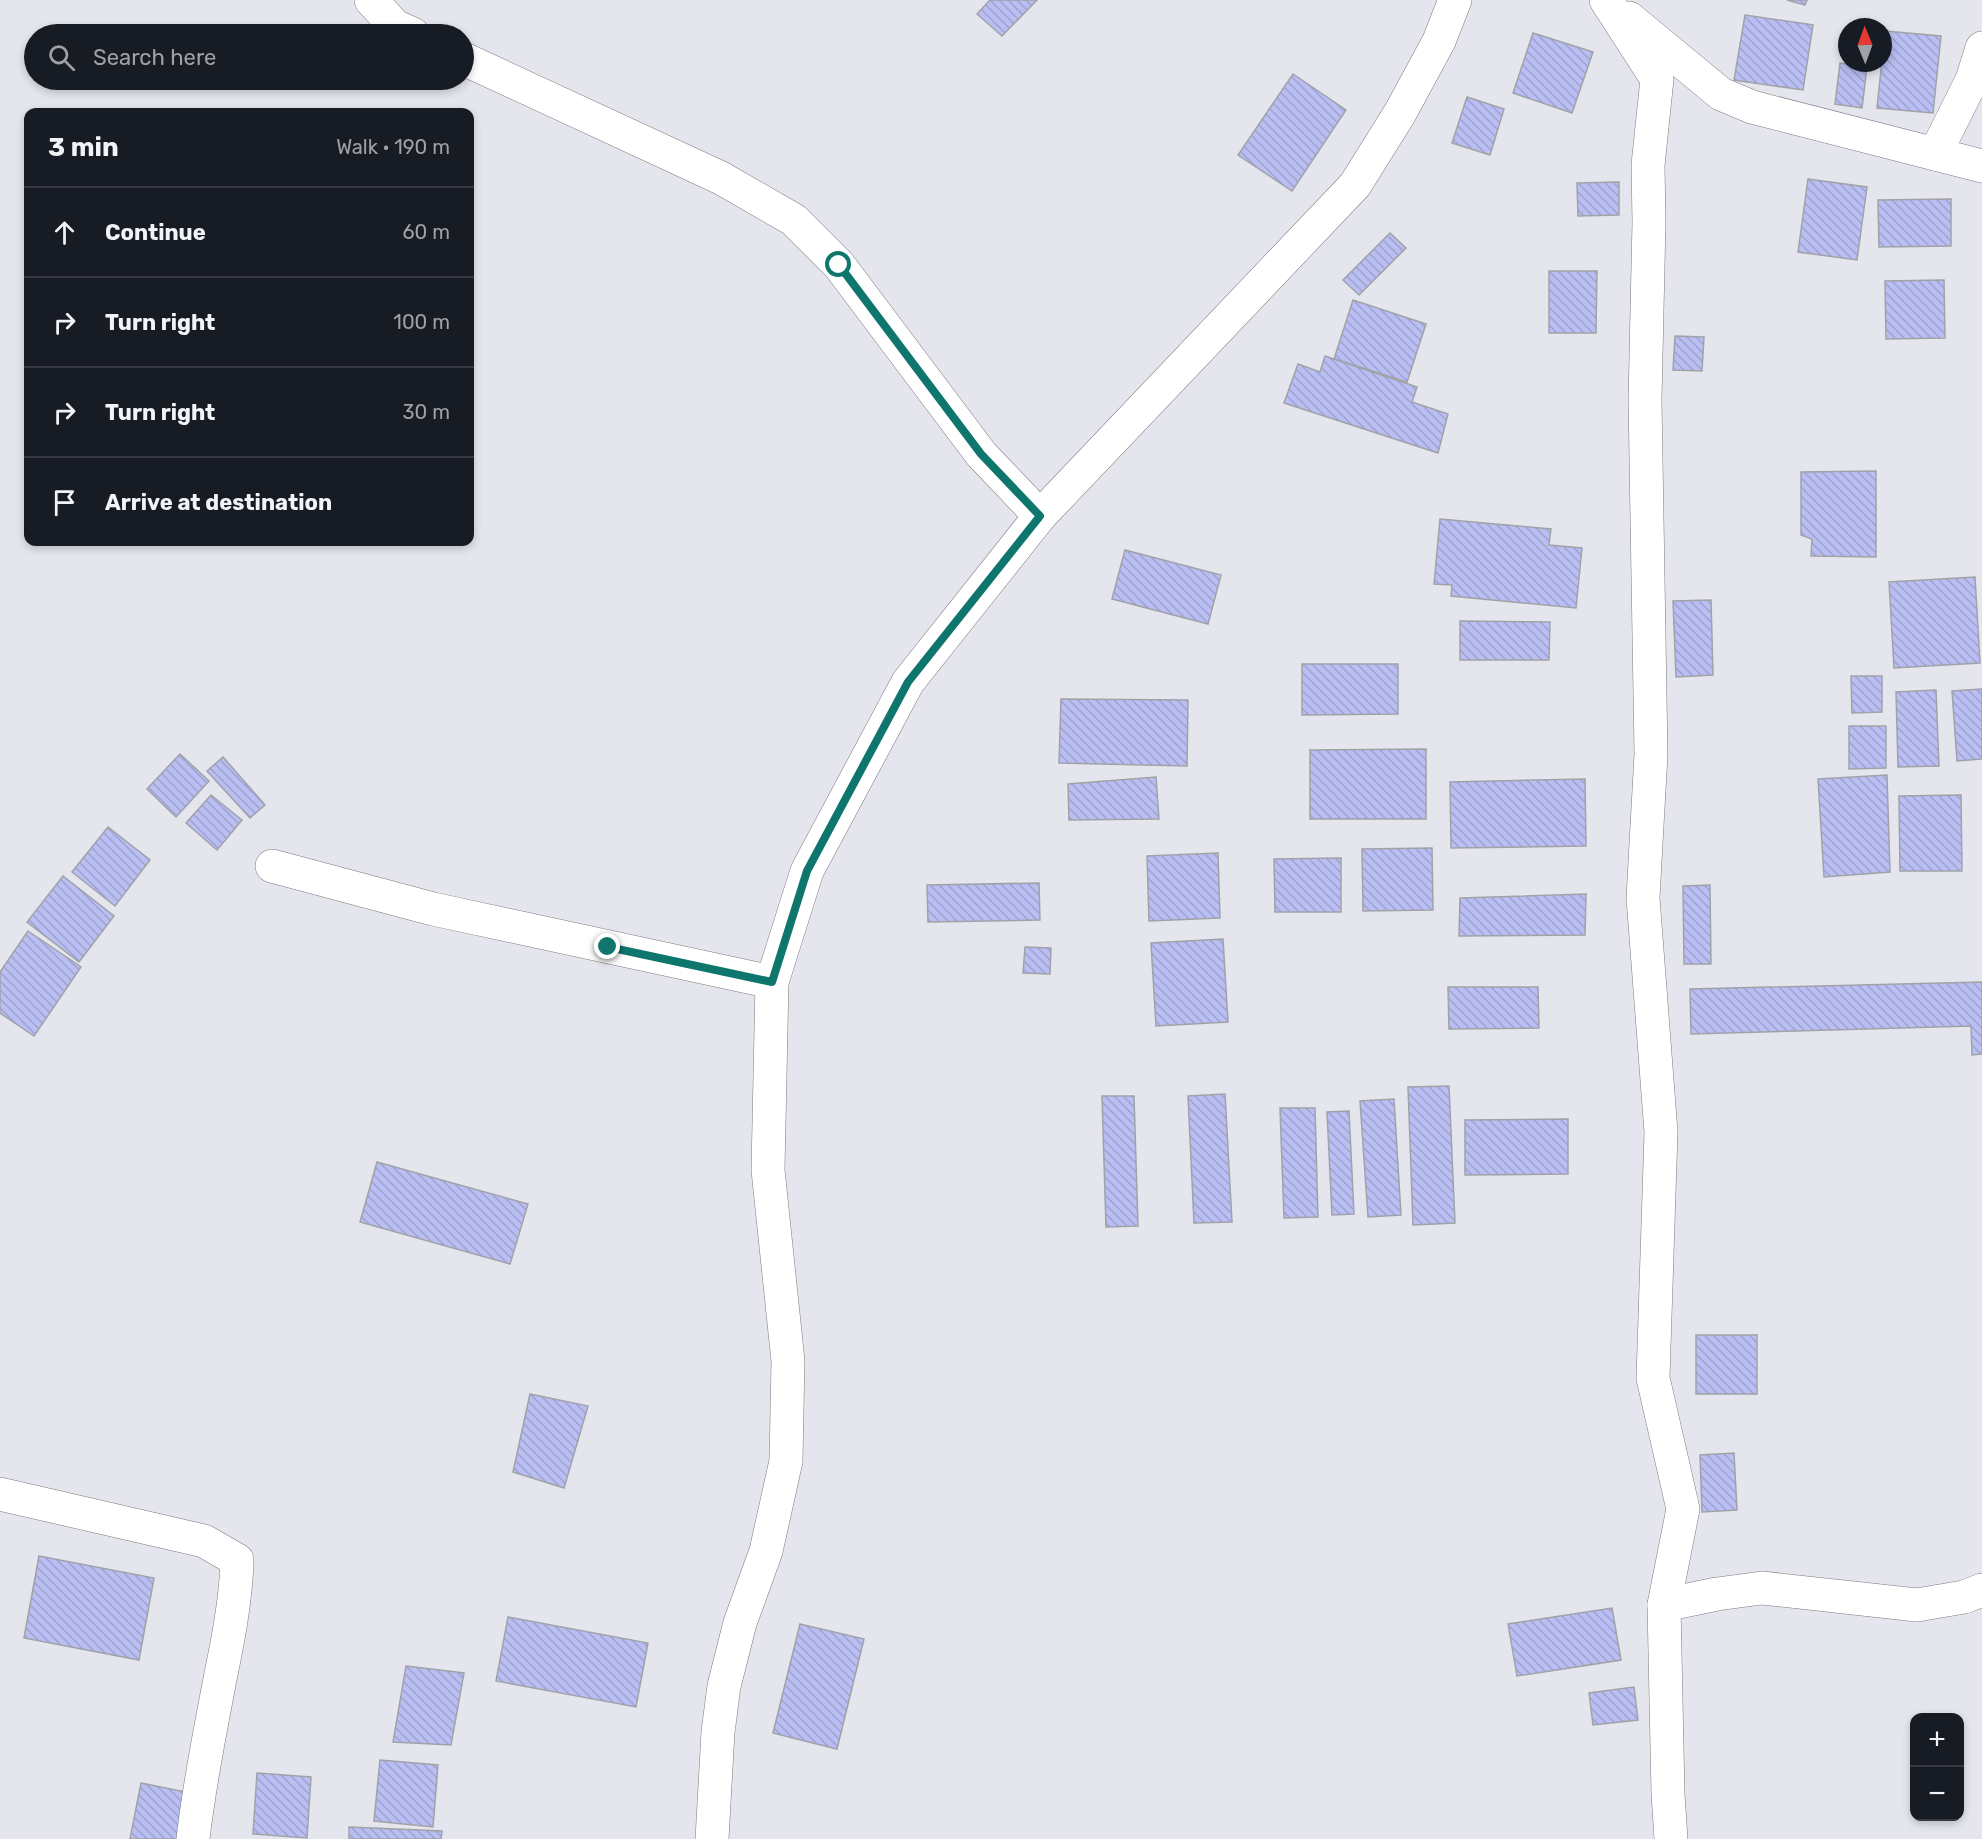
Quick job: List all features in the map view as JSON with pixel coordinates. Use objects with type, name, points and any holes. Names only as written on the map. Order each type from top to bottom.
[{"type":"street","points":[[371,0],[393,24]]},
{"type":"street","points":[[712,1839],[718,1732],[724,1686],[740,1623],[766,1551],[786,1461],[788,1360],[768,1170],[772,982],[807,871],[908,682],[1040,516],[1355,185],[1400,113],[1438,41],[1455,0]]},
{"type":"street","points":[[1607,0],[1721,94],[1752,108],[1982,166]]},
{"type":"street","points":[[1607,0],[1657,79],[1648,165],[1645,400],[1651,754],[1642,898],[1661,1132],[1653,1377],[1683,1509],[1664,1605],[1671,1839]]},
{"type":"street","points":[[1935,154],[1972,80],[1982,48]]},
{"type":"street","points":[[474,64],[721,178],[794,220],[839,265],[981,454],[1040,516]]},
{"type":"street","points":[[272,866],[433,909],[772,982]]},
{"type":"street","points":[[0,1494],[204,1541],[237,1560],[227,1642],[198,1793],[193,1839]]},
{"type":"street","points":[[1664,1605],[1762,1588],[1917,1605],[1964,1597],[1982,1590]]},
{"type":"building","points":[[990,0],[1037,0],[1002,36],[977,14]]},
{"type":"building","points":[[1787,0],[1807,0],[1805,5]]},
{"type":"building","points":[[1745,15],[1813,25],[1803,90],[1734,80]]},
{"type":"building","points":[[1892,32],[1941,36],[1933,113],[1877,108],[1881,72],[1892,72]]},
{"type":"building","points":[[1533,33],[1593,52],[1572,113],[1513,93]]},
{"type":"building","points":[[1839,72],[1866,72],[1862,108],[1835,104]]},
{"type":"building","points":[[1293,74],[1346,110],[1292,191],[1238,155]]},
{"type":"building","points":[[1467,97],[1504,109],[1490,155],[1452,143]]},
{"type":"building","points":[[1808,179],[1867,187],[1857,260],[1798,252]]},
{"type":"building","points":[[1619,182],[1619,215],[1578,216],[1577,183]]},
{"type":"building","points":[[1951,199],[1951,246],[1879,247],[1878,200]]},
{"type":"building","points":[[1390,233],[1406,248],[1359,295],[1343,280]]},
{"type":"building","points":[[1549,271],[1597,271],[1596,333],[1549,333]]},
{"type":"building","points":[[1944,280],[1945,338],[1886,339],[1885,281]]},
{"type":"building","points":[[1353,300],[1426,324],[1407,382],[1334,359]]},
{"type":"building","points":[[1675,336],[1704,337],[1702,371],[1673,370]]},
{"type":"building","points":[[1325,356],[1417,387],[1412,402],[1448,414],[1438,453],[1284,403],[1298,364],[1320,372]]},
{"type":"building","points":[[1876,471],[1876,557],[1811,556],[1812,539],[1801,535],[1801,472]]},
{"type":"building","points":[[1440,519],[1551,529],[1549,545],[1582,548],[1576,608],[1451,596],[1452,585],[1434,584]]},
{"type":"building","points":[[1125,550],[1221,575],[1208,624],[1112,599]]},
{"type":"building","points":[[1975,577],[1980,663],[1894,668],[1889,582]]},
{"type":"building","points":[[1711,600],[1713,675],[1676,677],[1673,601]]},
{"type":"building","points":[[1460,621],[1550,622],[1549,660],[1460,660]]},
{"type":"building","points":[[1302,664],[1398,664],[1398,714],[1302,715]]},
{"type":"building","points":[[1851,676],[1882,676],[1882,712],[1852,713]]},
{"type":"building","points":[[1982,689],[1982,759],[1957,761],[1952,691]]},
{"type":"building","points":[[1936,690],[1939,766],[1898,767],[1896,692]]},
{"type":"building","points":[[1061,699],[1188,700],[1187,766],[1059,763]]},
{"type":"building","points":[[1849,726],[1886,726],[1886,768],[1849,769]]},
{"type":"building","points":[[1426,749],[1426,819],[1310,819],[1310,750]]},
{"type":"building","points":[[180,754],[209,781],[176,817],[147,789]]},
{"type":"building","points":[[223,757],[265,805],[250,818],[207,771]]},
{"type":"building","points":[[1887,775],[1890,872],[1824,877],[1818,779]]},
{"type":"building","points":[[1156,777],[1159,819],[1069,820],[1068,784]]},
{"type":"building","points":[[1585,779],[1586,846],[1451,848],[1450,782]]},
{"type":"building","points":[[211,795],[242,820],[217,850],[186,823]]},
{"type":"building","points":[[1961,795],[1962,871],[1900,871],[1899,796]]},
{"type":"building","points":[[108,827],[150,860],[115,906],[72,872]]},
{"type":"building","points":[[1432,848],[1433,910],[1363,911],[1362,849]]},
{"type":"building","points":[[1218,853],[1220,918],[1149,921],[1147,856]]},
{"type":"building","points":[[1341,858],[1341,912],[1275,912],[1274,859]]},
{"type":"building","points":[[63,876],[114,916],[79,962],[27,922]]},
{"type":"building","points":[[1039,883],[1040,920],[928,922],[927,885]]},
{"type":"building","points":[[1710,885],[1711,964],[1684,964],[1683,886]]},
{"type":"building","points":[[1586,894],[1585,935],[1459,936],[1460,898]]},
{"type":"building","points":[[28,931],[81,967],[34,1036],[0,1013],[0,972]]},
{"type":"building","points":[[1223,939],[1228,1022],[1156,1026],[1151,943]]},
{"type":"building","points":[[1025,947],[1051,948],[1050,974],[1023,973]]},
{"type":"building","points":[[1982,982],[1982,1054],[1972,1055],[1971,1026],[1691,1034],[1690,989]]},
{"type":"building","points":[[1448,987],[1538,987],[1539,1028],[1449,1029]]},
{"type":"building","points":[[1449,1086],[1455,1223],[1413,1225],[1408,1087]]},
{"type":"building","points":[[1225,1094],[1232,1222],[1194,1223],[1188,1096]]},
{"type":"building","points":[[1102,1096],[1134,1096],[1138,1226],[1106,1227]]},
{"type":"building","points":[[1394,1099],[1401,1215],[1368,1217],[1360,1101]]},
{"type":"building","points":[[1280,1108],[1315,1108],[1318,1217],[1284,1218]]},
{"type":"building","points":[[1349,1111],[1354,1214],[1332,1215],[1327,1112]]},
{"type":"building","points":[[1568,1119],[1568,1174],[1465,1175],[1465,1120]]},
{"type":"building","points":[[377,1162],[528,1204],[510,1264],[360,1222]]},
{"type":"building","points":[[1696,1335],[1757,1335],[1757,1394],[1696,1394]]},
{"type":"building","points":[[530,1394],[588,1406],[564,1488],[513,1472]]},
{"type":"building","points":[[1734,1453],[1737,1510],[1702,1512],[1700,1455]]},
{"type":"building","points":[[39,1556],[154,1578],[139,1660],[24,1638]]},
{"type":"building","points":[[1612,1608],[1621,1660],[1517,1676],[1508,1624]]},
{"type":"building","points":[[508,1617],[648,1643],[636,1707],[496,1681]]},
{"type":"building","points":[[800,1624],[864,1639],[837,1749],[773,1733]]},
{"type":"building","points":[[406,1666],[464,1673],[451,1745],[393,1742]]},
{"type":"building","points":[[1634,1687],[1638,1720],[1593,1725],[1589,1693]]},
{"type":"building","points":[[380,1760],[438,1765],[433,1827],[374,1821]]},
{"type":"building","points":[[257,1773],[311,1777],[307,1838],[253,1834]]},
{"type":"building","points":[[141,1783],[186,1792],[177,1839],[130,1839]]},
{"type":"building","points":[[349,1827],[442,1831],[441,1839],[349,1839]]},
{"type":"route","points":[[608,947],[772,982],[807,871],[908,682],[1040,516],[981,454],[839,265]]}]
